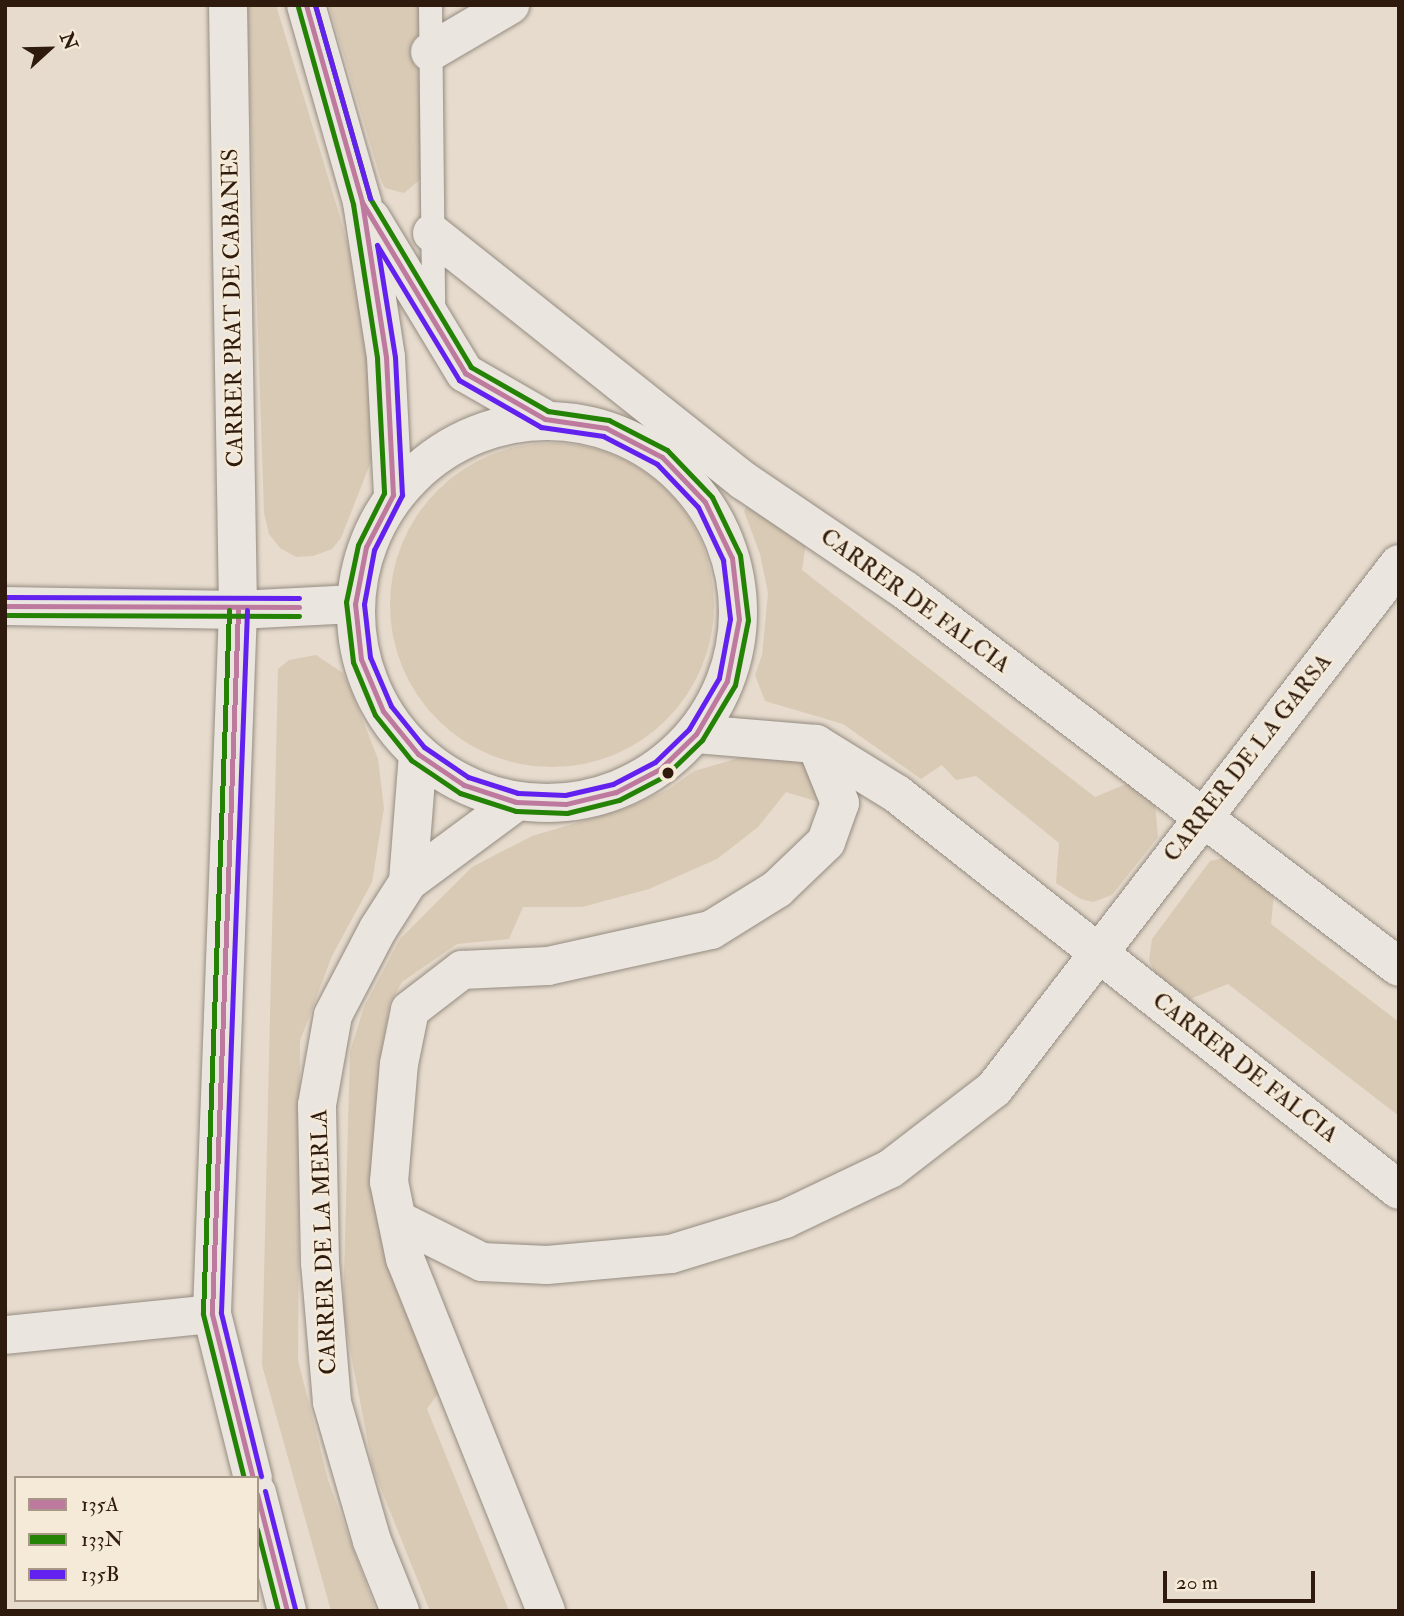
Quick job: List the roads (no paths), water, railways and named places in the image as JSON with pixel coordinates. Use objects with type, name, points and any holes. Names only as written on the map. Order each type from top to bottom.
[{"type":"street","name":"CARRER PRAT DE CABANES","points":[[228,5],[238,610],[212,1314],[252,1476]]},
{"type":"street","points":[[306,5],[362,202],[386,356],[393,495]]},
{"type":"street","points":[[430,52],[510,5]]},
{"type":"street","points":[[362,202],[465,373],[545,419]]},
{"type":"street","name":"CARRER DE FALCIA","points":[[432,233],[744,481],[905,590],[1399,967]]},
{"type":"street","points":[[545,419],[606,428],[662,457],[705,502],[732,558],[737,632],[727,681],[696,734],[660,769],[615,792],[566,804],[516,802],[464,785],[418,754],[383,711],[361,659],[355,604],[366,547],[393,495],[435,454],[488,428],[545,419]]},
{"type":"street","name":"CARRER DE LA GARSA","points":[[398,1220],[482,1262],[548,1265],[671,1254],[785,1219],[890,1169],[994,1089],[1399,564]]},
{"type":"street","points":[[5,607],[238,610],[355,604]]},
{"type":"street","name":"CARRER DE FALCIA","points":[[696,734],[816,744],[897,794],[1399,1190]]},
{"type":"street","points":[[546,1611],[405,1259],[390,1182],[399,1064],[411,1010],[462,970],[548,966],[711,930],[777,889],[826,842],[840,803],[816,744]]},
{"type":"street","name":"CARRER DE LA MERLA","points":[[408,882],[418,754]]},
{"type":"street","name":"CARRER DE LA MERLA","points":[[400,1611],[372,1541],[332,1402],[320,1263],[317,1105],[333,1015],[378,929],[408,882],[516,802]]},
{"type":"street","points":[[5,1335],[212,1314]]},
{"type":"street","points":[[259,1501],[287,1611]]},
{"type":"lane","points":[[430,5],[433,320]]}]
